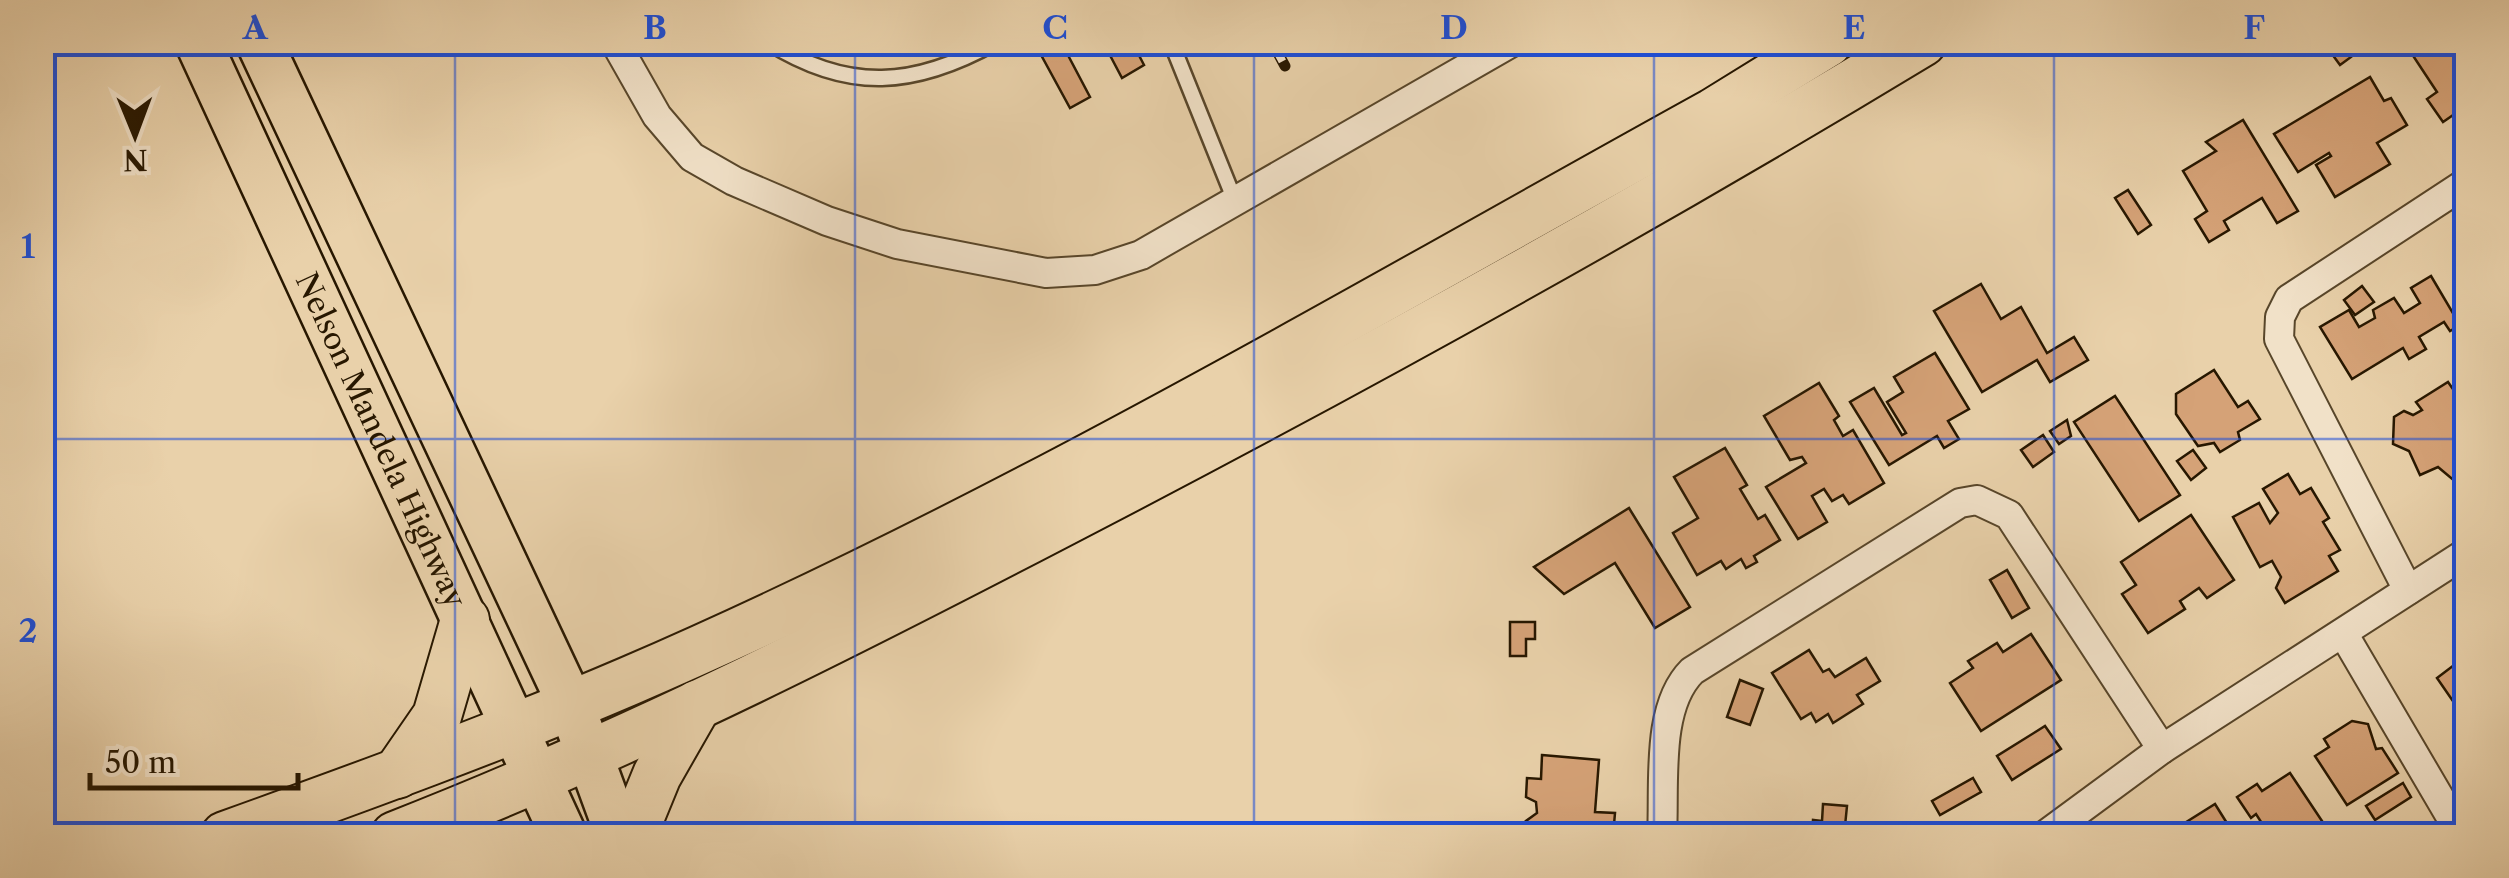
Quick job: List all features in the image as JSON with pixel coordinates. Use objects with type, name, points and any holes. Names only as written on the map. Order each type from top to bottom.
[{"type":"highway","points":[[225,836],[518,728],[959,525],[1678,132],[1828,42]]},
{"type":"highway","points":[[395,836],[590,754],[952,580],[1220,440],[1738,154],[1922,42]]},
{"type":"highway","points":[[397,774],[437,716],[464,620]]},
{"type":"highway","points":[[632,836],[658,775],[697,704]]},
{"type":"main road","name":"Nelson Mandela Highway","points":[[198,42],[464,620],[518,728],[564,836]]},
{"type":"main road","name":"Nelson Mandela Highway","points":[[259,42],[571,705],[619,836]]},
{"type":"street","points":[[615,42],[657,116],[692,157],[734,182],[897,244],[998,267],[1046,273],[1095,270],[1141,254],[1512,42]]},
{"type":"street","points":[[2408,590],[2279,339],[2280,317],[2289,299],[2466,183]]},
{"type":"street","points":[[1662,836],[1670,707],[1684,678],[1960,503],[1977,500],[2010,515],[2162,748]]},
{"type":"street","points":[[2044,836],[2162,748],[2466,553]]},
{"type":"street","points":[[2343,633],[2462,836]]},
{"type":"lane","points":[[768,42],[797,61],[863,79],[915,78],[951,67],[996,42]]},
{"type":"lane","points":[[1171,42],[1235,201]]},
{"type":"building","points":[[1034,42],[1061,42],[1090,97],[1070,108]]},
{"type":"building","points":[[1103,42],[1132,42],[1144,65],[1122,78]]},
{"type":"building","points":[[2404,42],[2445,42],[2460,66],[2466,61],[2466,106],[2443,122],[2427,99],[2437,92]]},
{"type":"building","points":[[2448,42],[2466,42],[2466,59],[2460,62]]},
{"type":"building","points":[[2344,46],[2351,57],[2340,65],[2332,54]]},
{"type":"building","points":[[2370,77],[2384,101],[2391,98],[2407,125],[2377,143],[2390,164],[2335,197],[2316,165],[2331,156],[2329,153],[2298,172],[2274,134]]},
{"type":"building","points":[[2243,120],[2298,211],[2277,223],[2262,198],[2224,221],[2229,230],[2209,242],[2195,219],[2207,211],[2183,171],[2216,151],[2206,142]]},
{"type":"building","points":[[2128,190],[2151,225],[2138,234],[2115,198]]},
{"type":"building","points":[[2431,276],[2460,325],[2450,331],[2444,322],[2419,337],[2426,349],[2409,359],[2403,348],[2352,379],[2320,327],[2349,310],[2359,327],[2375,318],[2373,310],[2394,298],[2404,313],[2420,303],[2411,288]]},
{"type":"building","points":[[1981,284],[2001,319],[2021,307],[2047,353],[2074,337],[2088,360],[2050,382],[2037,360],[1982,392],[1934,311]]},
{"type":"building","points":[[2362,286],[2374,302],[2355,315],[2344,300]]},
{"type":"building","points":[[1935,353],[1969,409],[1948,421],[1959,439],[1944,448],[1937,436],[1889,465],[1850,402],[1874,388],[1902,435],[1906,433],[1887,402],[1903,392],[1894,377]]},
{"type":"building","points":[[2214,370],[2238,407],[2248,401],[2260,419],[2238,432],[2240,440],[2220,452],[2214,443],[2198,446],[2176,414],[2176,394]]},
{"type":"building","points":[[2448,382],[2455,392],[2466,384],[2466,477],[2457,483],[2438,467],[2420,475],[2409,451],[2393,444],[2394,417],[2404,411],[2413,415],[2422,410],[2416,402]]},
{"type":"building","points":[[1819,383],[1839,416],[1834,420],[1843,436],[1853,430],[1884,483],[1849,504],[1843,495],[1832,501],[1824,489],[1812,496],[1827,522],[1798,539],[1766,487],[1806,463],[1802,457],[1790,460],[1764,416]]},
{"type":"building","points":[[2115,396],[2180,495],[2139,521],[2074,422]]},
{"type":"building","points":[[2067,420],[2071,436],[2059,444],[2050,431]]},
{"type":"building","points":[[2043,435],[2054,452],[2033,467],[2021,450]]},
{"type":"building","points":[[1725,448],[1747,485],[1740,489],[1758,519],[1765,515],[1780,540],[1754,556],[1757,562],[1746,568],[1741,559],[1726,569],[1721,561],[1697,575],[1673,533],[1698,518],[1674,477]]},
{"type":"building","points":[[2193,450],[2206,468],[2191,480],[2177,461]]},
{"type":"building","points":[[2288,474],[2300,494],[2311,488],[2329,518],[2323,522],[2340,550],[2329,556],[2338,571],[2285,603],[2276,588],[2281,577],[2272,561],[2260,567],[2233,517],[2259,503],[2270,523],[2278,513],[2263,489]]},
{"type":"building","points":[[1629,508],[1690,607],[1655,628],[1615,563],[1564,594],[1534,567]]},
{"type":"building","points":[[2191,515],[2234,580],[2207,598],[2199,588],[2180,601],[2185,609],[2148,633],[2122,594],[2136,585],[2121,562]]},
{"type":"building","points":[[2007,570],[2029,608],[2012,618],[1990,580]]},
{"type":"building","points":[[1510,622],[1535,622],[1535,639],[1526,639],[1526,656],[1510,656]]},
{"type":"building","points":[[2031,634],[2061,680],[1981,731],[1950,683],[1973,668],[1968,661],[1997,643],[2003,652]]},
{"type":"building","points":[[1809,650],[1823,672],[1829,669],[1835,677],[1866,658],[1880,681],[1857,695],[1863,704],[1833,723],[1828,714],[1816,722],[1811,713],[1801,719],[1772,673]]},
{"type":"building","points":[[2466,656],[2466,720],[2437,678]]},
{"type":"building","points":[[1740,680],[1763,689],[1750,725],[1727,717]]},
{"type":"building","points":[[2352,721],[2368,724],[2376,749],[2382,748],[2398,773],[2347,805],[2315,756],[2329,747],[2324,739]]},
{"type":"building","points":[[2045,726],[2061,749],[2012,780],[1997,756]]},
{"type":"building","points":[[1542,755],[1599,760],[1595,812],[1615,813],[1613,836],[1526,836],[1519,826],[1537,813],[1536,802],[1526,797],[1527,778],[1541,779]]},
{"type":"building","points":[[2290,773],[2328,830],[2320,836],[2264,836],[2256,814],[2251,818],[2237,797],[2257,784],[2262,791]]},
{"type":"building","points":[[1973,778],[1981,792],[1940,815],[1932,801]]},
{"type":"building","points":[[2403,783],[2411,797],[2375,820],[2366,806]]},
{"type":"building","points":[[1823,804],[1847,806],[1845,826],[1900,831],[1899,836],[1812,836],[1813,820],[1822,821]]},
{"type":"building","points":[[2215,804],[2230,828],[2219,836],[2164,836]]},
{"type":"railway","points":[[1272,42],[1285,66]]}]
